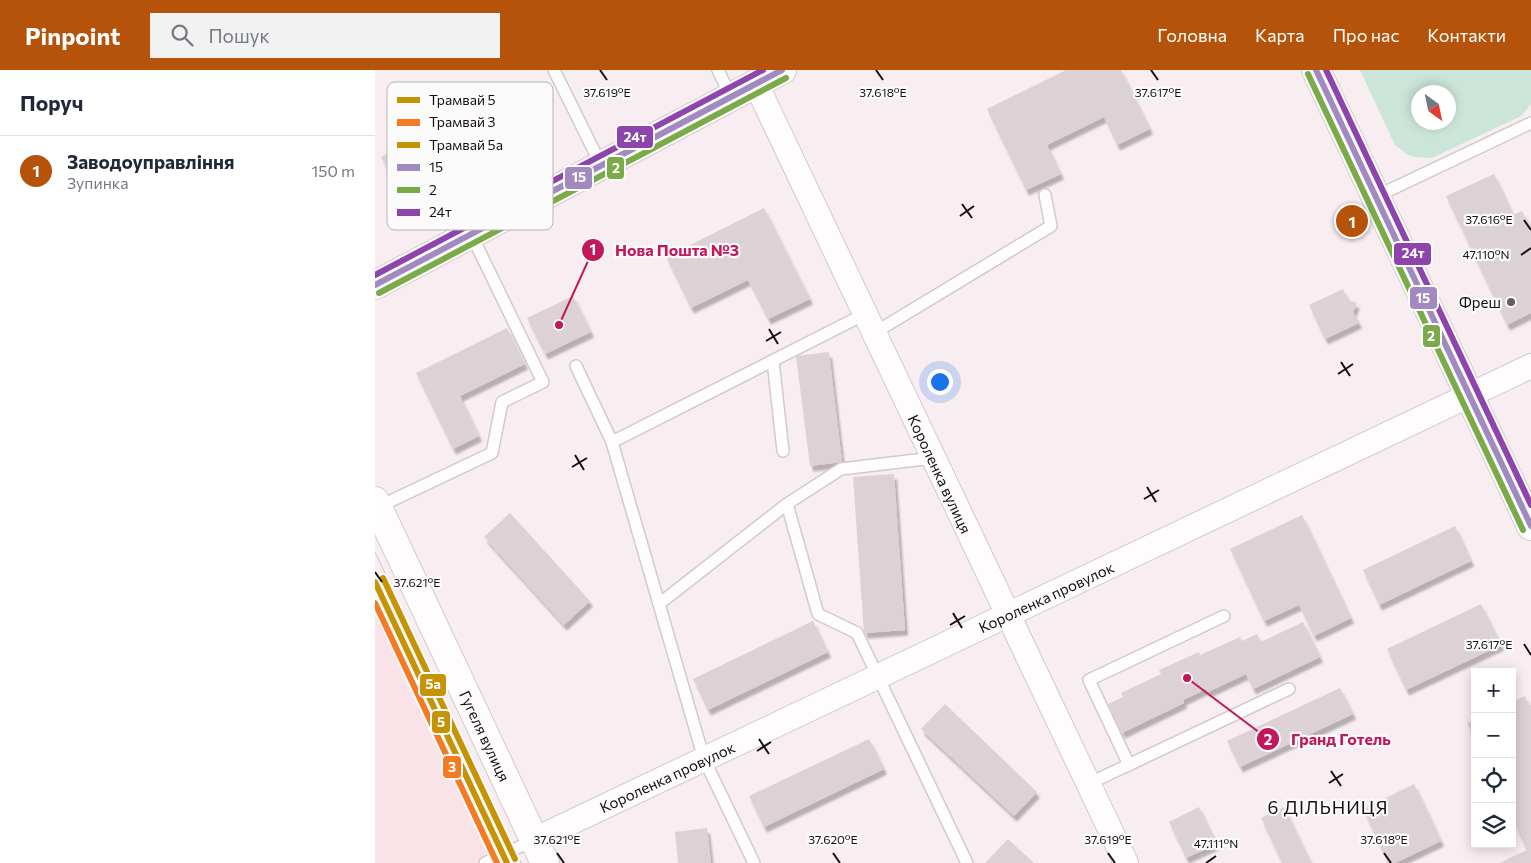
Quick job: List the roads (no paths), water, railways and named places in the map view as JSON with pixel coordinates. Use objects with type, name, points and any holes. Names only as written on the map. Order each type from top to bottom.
[{"type":"main road","points":[[1316,70],[1531,526]]},
{"type":"main road","points":[[553,190],[731,97],[767,75]]},
{"type":"main road","points":[[375,285],[479,230]]},
{"type":"main road","name":"Гугеля вулиця","points":[[376,504],[540,851]]},
{"type":"street","name":"Короленка вулиця","points":[[767,75],[869,323],[1126,863]]},
{"type":"street","name":"Короленка провулок","points":[[540,851],[704,759],[1531,366]]},
{"type":"lane","points":[[554,70],[601,165]]},
{"type":"lane","points":[[718,70],[731,97]]},
{"type":"lane","points":[[1375,197],[1531,123]]},
{"type":"lane","points":[[613,442],[773,361],[869,323],[1051,226],[1045,195]]},
{"type":"lane","points":[[376,504],[492,453],[502,402],[543,382],[471,234]]},
{"type":"lane","points":[[773,361],[783,451]]},
{"type":"lane","points":[[576,366],[613,442],[704,759],[754,863]]},
{"type":"lane","points":[[659,604],[787,504],[841,469],[933,458]]},
{"type":"lane","points":[[787,504],[817,614],[857,633],[967,863]]},
{"type":"lane","points":[[1129,765],[1089,680],[1224,616]]},
{"type":"lane","points":[[1088,784],[1289,689]]},
{"type":"lane","points":[[485,863],[540,851]]},
{"type":"tram line","points":[[375,552],[521,863]]},
{"type":"tram line","name":"5а","points":[[383,578],[515,859]]},
{"type":"tram line","name":"5","points":[[375,582],[507,863]]},
{"type":"tram line","name":"3","points":[[375,603],[497,863]]},
{"type":"place","name":"Заводоуправління","points":[[1352,221]]},
{"type":"place","name":"Фреш","points":[[1511,302]]},
{"type":"place","name":"Нова Пошта №3","points":[[559,325]]},
{"type":"place","name":"Гранд Готель","points":[[1187,678]]},
{"type":"district","name":"6 ДІЛЬНИЦЯ","points":[[1328,807]]}]
